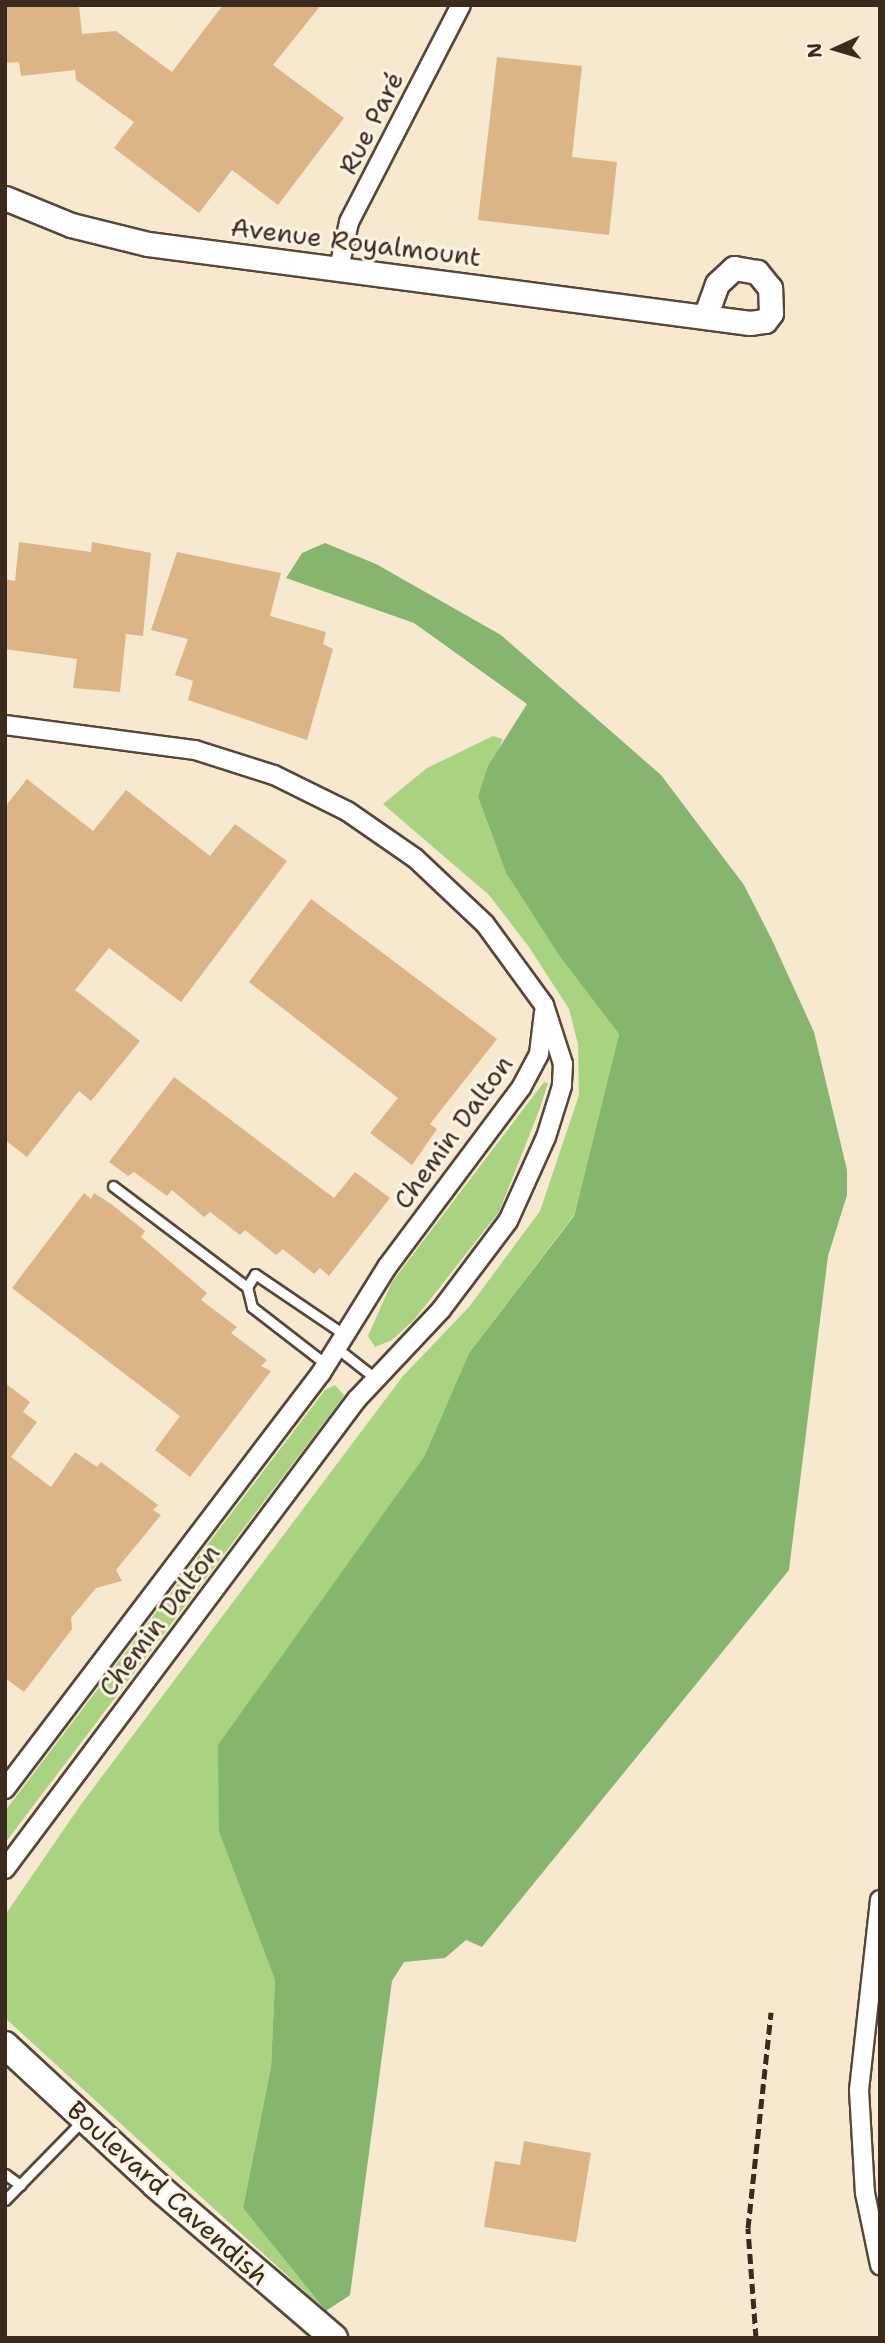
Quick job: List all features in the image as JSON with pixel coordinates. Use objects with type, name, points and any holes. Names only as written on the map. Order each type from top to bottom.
[{"type":"main road","name":"Boulevard Cavendish","points":[[5,2045],[84,2119],[334,2338]]},
{"type":"street","name":"Rue Paré","points":[[340,268],[349,222],[461,5]]},
{"type":"street","name":"Avenue Royalmount","points":[[5,198],[71,225],[129,240],[706,315]]},
{"type":"street","points":[[5,725],[195,750],[274,775],[330,802],[380,832],[442,881],[485,924],[544,1005]]},
{"type":"street","name":"Chemin Dalton","points":[[5,1789],[327,1365],[387,1267],[531,1073],[541,1045],[544,1005]]},
{"type":"street","name":"Chemin Dalton","points":[[5,1869],[375,1378],[441,1310],[508,1222],[528,1184],[562,1086],[562,1051],[544,1005]]},
{"type":"street","points":[[880,1900],[859,2090],[865,2193],[880,2265]]},
{"type":"lane","points":[[113,1186],[247,1287],[252,1307],[327,1365]]},
{"type":"lane","points":[[247,1287],[255,1274],[342,1343],[375,1378]]},
{"type":"lane","points":[[5,2200],[84,2119]]},
{"type":"lane","points":[[5,2174],[20,2185]]},
{"type":"green space","points":[[325,543],[376,564],[501,635],[661,775],[744,885],[772,940],[814,1032],[847,1170],[847,1195],[828,1256],[789,1570],[482,1947],[466,1940],[445,1958],[404,1962],[392,1981],[350,2295],[326,2311],[243,2208],[271,2067],[275,1980],[219,1832],[218,1745],[424,1457],[469,1353],[574,1216],[619,1034],[560,957],[506,873],[478,797],[488,766],[527,704],[414,623],[286,578],[302,553]]},
{"type":"green space","points":[[493,736],[503,739],[478,797],[506,873],[560,957],[619,1034],[574,1215],[469,1353],[424,1457],[219,1832],[275,1980],[271,2067],[243,2208],[326,2311],[5,2018],[5,1915],[82,1803],[403,1376],[469,1307],[540,1211],[579,1095],[578,1044],[569,1009],[529,947],[489,895],[383,804],[427,768]]},
{"type":"green space","points":[[544,1082],[548,1083],[540,1108],[499,1212],[414,1320],[392,1340],[375,1347],[368,1336],[392,1282]]},
{"type":"green space","points":[[335,1385],[344,1395],[341,1400],[5,1843],[5,1811],[325,1390]]},
{"type":"building","points":[[5,5],[79,5],[82,34],[116,31],[172,72],[223,5],[321,5],[273,65],[344,118],[278,205],[232,170],[199,213],[114,148],[134,122],[76,80],[75,70],[21,76],[19,62],[5,63]]},
{"type":"building","points":[[497,57],[582,66],[572,157],[617,162],[609,235],[478,220]]},
{"type":"building","points":[[19,542],[91,552],[92,542],[151,553],[143,636],[126,634],[120,692],[73,688],[77,659],[5,649],[5,579],[15,581]]},
{"type":"building","points":[[177,552],[281,573],[270,616],[326,632],[323,644],[333,649],[307,740],[188,700],[193,681],[175,675],[188,639],[151,630]]},
{"type":"building","points":[[27,779],[93,831],[126,790],[210,856],[235,824],[287,861],[181,1002],[109,948],[75,990],[140,1041],[91,1101],[79,1091],[27,1157],[5,1140],[5,807]]},
{"type":"building","points":[[311,899],[497,1039],[430,1124],[437,1129],[412,1165],[370,1133],[398,1098],[249,982]]},
{"type":"building","points":[[174,1077],[334,1198],[355,1172],[390,1198],[329,1276],[320,1268],[314,1274],[283,1249],[276,1255],[245,1230],[240,1235],[210,1212],[204,1217],[172,1190],[167,1196],[134,1172],[128,1176],[109,1162]]},
{"type":"building","points":[[84,1193],[91,1199],[94,1193],[145,1231],[141,1237],[207,1293],[201,1300],[237,1327],[231,1333],[267,1360],[261,1366],[271,1371],[190,1477],[155,1450],[180,1416],[12,1288]]},
{"type":"building","points":[[5,1383],[30,1402],[23,1412],[37,1422],[11,1457],[51,1487],[75,1452],[97,1467],[101,1462],[158,1505],[153,1510],[161,1515],[116,1570],[122,1581],[96,1588],[71,1618],[72,1629],[24,1692],[5,1678]]},
{"type":"building","points":[[524,2141],[591,2153],[576,2242],[484,2227],[495,2161],[520,2165]]},
{"type":"railway","points":[[756,2338],[748,2228],[771,2012]]}]
